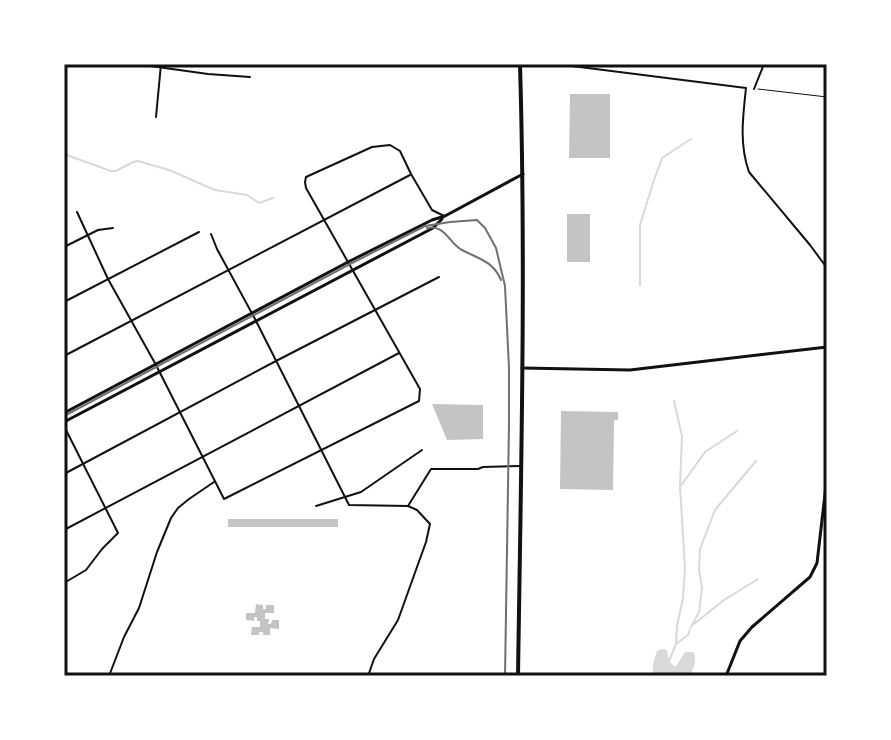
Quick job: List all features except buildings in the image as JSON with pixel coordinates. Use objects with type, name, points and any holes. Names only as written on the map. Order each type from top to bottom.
[{"type":"main road","points":[[518,676],[523,174],[520,64]]},
{"type":"main road","points":[[64,413],[348,262],[445,216],[523,174]]},
{"type":"main road","points":[[64,424],[433,228],[445,216]]},
{"type":"main road","points":[[522,368],[630,370],[827,347]]},
{"type":"main road","points":[[726,676],[740,641],[810,577],[817,563],[827,477]]},
{"type":"street","points":[[136,64],[250,77]]},
{"type":"street","points":[[556,64],[746,88],[742,135],[749,172],[827,268]]},
{"type":"street","points":[[754,89],[764,64]]},
{"type":"street","points":[[156,117],[160,66]]},
{"type":"street","points":[[77,212],[108,279],[224,499],[419,401],[420,389],[306,188],[306,177],[372,147],[390,145],[400,151],[432,210],[445,216]]},
{"type":"street","points":[[64,356],[411,174]]},
{"type":"street","points":[[64,247],[98,230],[113,228]]},
{"type":"street","points":[[64,302],[199,232]]},
{"type":"street","points":[[211,234],[349,505],[408,506],[417,510],[430,524],[398,620],[374,659],[368,676]]},
{"type":"street","points":[[64,474],[439,277]]},
{"type":"street","points":[[64,530],[400,352]]},
{"type":"street","points":[[64,424],[118,533],[86,570],[64,583]]},
{"type":"street","points":[[316,506],[361,492],[422,450]]},
{"type":"street","points":[[408,506],[431,469],[520,466]]},
{"type":"street","points":[[109,676],[139,608],[165,531],[178,508],[216,481]]},
{"type":"path","points":[[754,89],[827,97]]},
{"type":"shaded area","points":[[667,650],[669,661],[674,666],[685,652],[693,652],[695,661],[690,676],[653,676],[657,651]]},
{"type":"waterway","points":[[640,285],[640,225],[653,183],[662,158],[691,139]]},
{"type":"waterway","points":[[64,154],[111,171],[138,161],[169,170],[215,190],[247,195],[259,203],[273,198]]},
{"type":"waterway","points":[[674,401],[682,436],[680,486]]},
{"type":"waterway","points":[[676,644],[685,568],[680,487],[705,452],[737,431]]},
{"type":"waterway","points":[[691,627],[699,612],[702,588],[700,549],[715,510],[756,461]]},
{"type":"waterway","points":[[694,624],[758,579]]},
{"type":"waterway","points":[[669,661],[676,644],[688,635],[690,629]]},
{"type":"tram line","points":[[64,416],[425,226],[477,220],[496,248],[505,286],[509,368],[505,676]]},
{"type":"tram line","points":[[427,228],[443,231],[458,247],[490,265],[501,280]]}]
